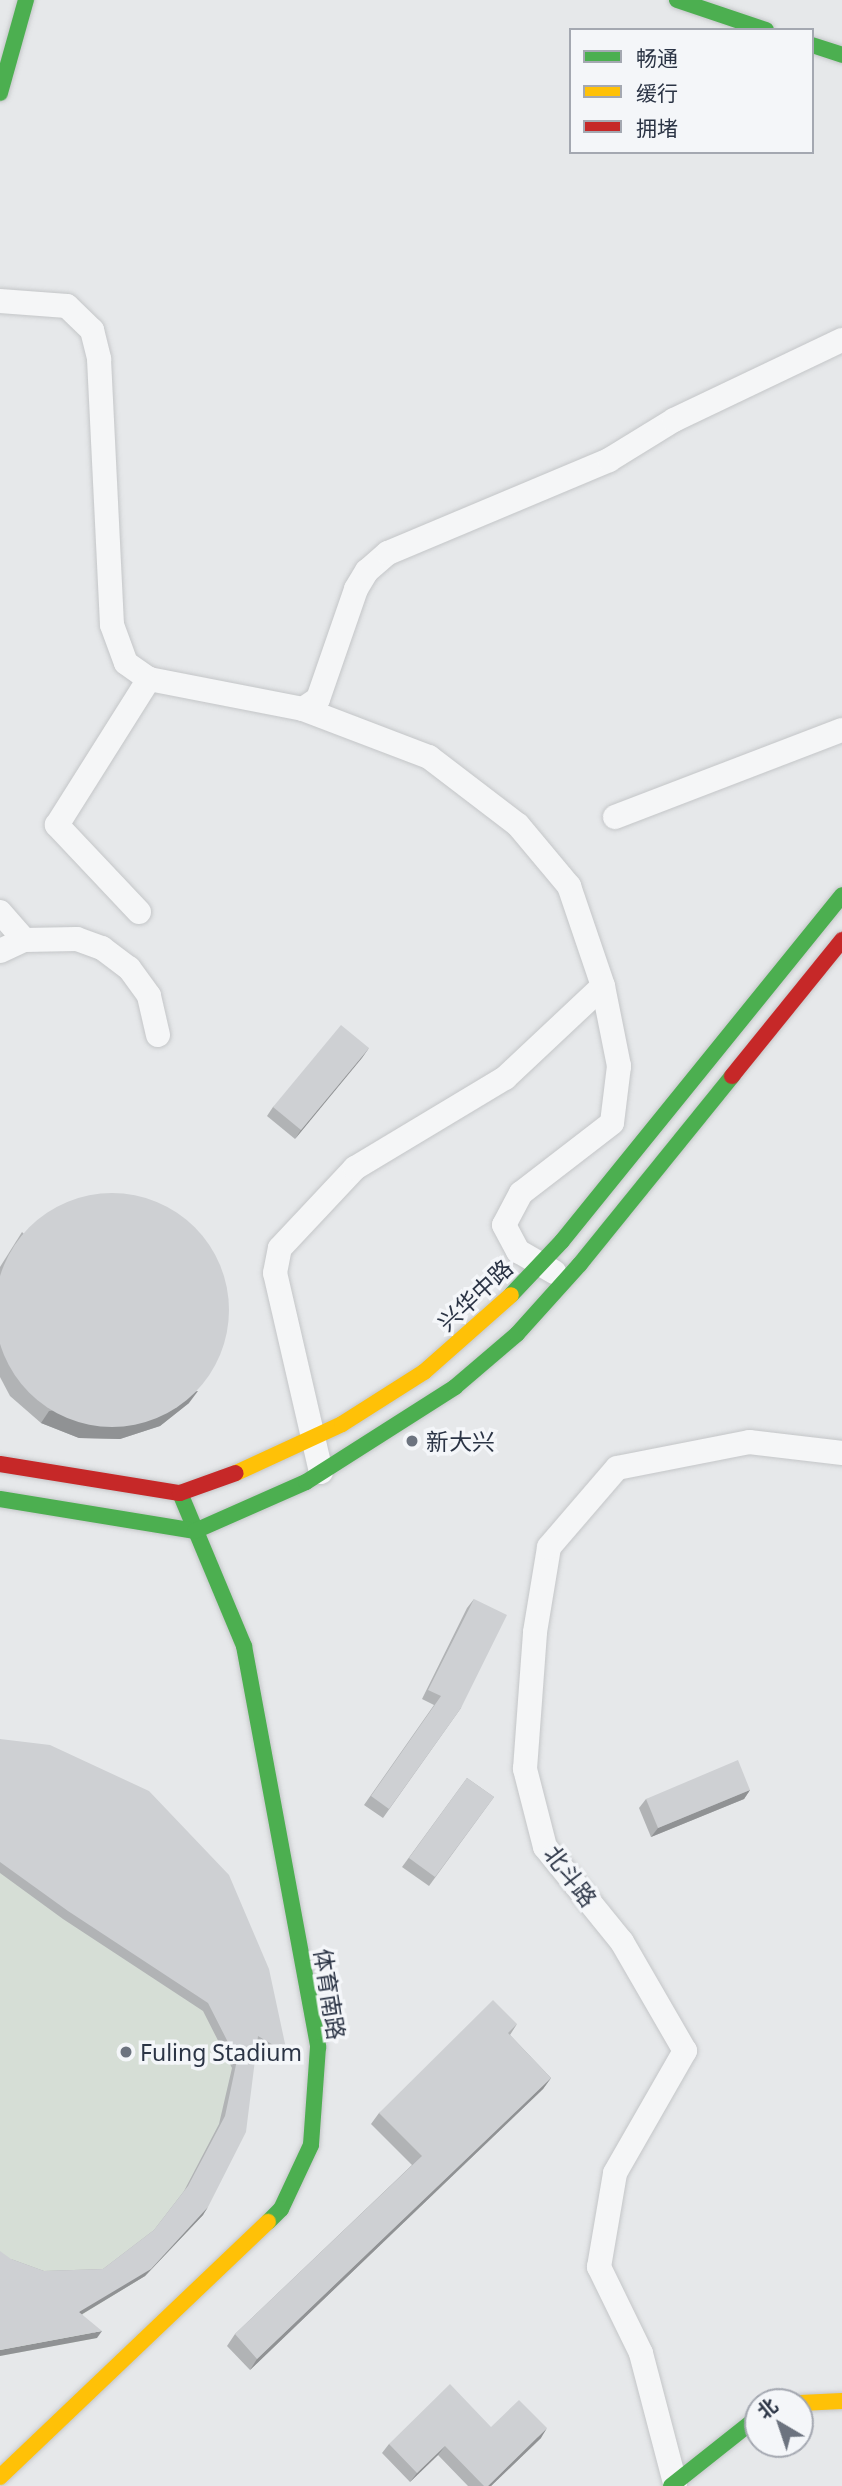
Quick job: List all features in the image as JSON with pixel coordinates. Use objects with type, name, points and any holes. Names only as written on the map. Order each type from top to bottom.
[{"type":"main road","points":[[0,93],[26,0]]},
{"type":"main road","points":[[677,0],[760,28]]},
{"type":"main road","points":[[814,47],[842,55]]},
{"type":"main road","name":"兴华中路","points":[[0,1464],[180,1493],[253,1468],[312,1438],[424,1371],[503,1304],[542,1263],[842,895]]},
{"type":"main road","points":[[0,1499],[195,1531],[240,1514],[321,1472],[455,1387],[517,1334],[564,1282],[842,940]]},
{"type":"main road","name":"体育南路","points":[[0,2477],[281,2209],[311,2145],[318,2047],[244,1646],[180,1493]]},
{"type":"main road","points":[[814,2402],[842,2401]]},
{"type":"main road","points":[[673,2484],[744,2428]]},
{"type":"street","points":[[0,301],[67,306],[92,330],[99,359],[111,625],[125,663],[149,679],[303,709],[429,757],[518,825],[569,886],[603,986],[619,1066],[612,1123],[521,1192],[504,1225],[518,1251],[542,1263],[564,1282]]},
{"type":"street","points":[[303,709],[318,699],[356,589],[368,570],[388,553],[609,460],[674,420],[842,340]]},
{"type":"street","points":[[139,912],[58,825],[149,679]]},
{"type":"street","points":[[615,817],[842,730]]},
{"type":"street","points":[[0,912],[24,940]]},
{"type":"street","points":[[0,951],[24,940],[77,939],[102,948],[129,968],[149,996],[158,1035]]},
{"type":"street","points":[[321,1472],[275,1273],[280,1248],[355,1168],[505,1079],[603,986]]},
{"type":"street","name":"北斗路","points":[[673,2484],[641,2353],[599,2267],[615,2173],[685,2051],[621,1941],[545,1847],[525,1769],[535,1632],[549,1547],[617,1468],[749,1442],[842,1453]]},
{"type":"shaded area","name":"Fuling Stadium","points":[[0,1747],[254,2044],[240,2140],[203,2215],[145,2276],[75,2319],[97,2338],[0,2356]]},
{"type":"building","points":[[341,1025],[369,1048],[301,1130],[273,1107]]},
{"type":"building","points":[[89,1195],[135,1195],[157,1202],[186,1219],[203,1236],[215,1255],[224,1276],[229,1299],[229,1321],[224,1344],[203,1384],[177,1407],[157,1418],[135,1425],[89,1425],[67,1418],[47,1407],[21,1384],[9,1365],[-1,1340],[-1,1280],[15,1245],[38,1219],[67,1202]]},
{"type":"building","points":[[474,1599],[507,1615],[461,1708],[389,1809],[371,1796],[441,1696],[428,1690]]},
{"type":"building","points":[[0,1739],[50,1745],[149,1791],[229,1875],[269,1969],[287,2053],[258,2036],[246,2132],[208,2207],[151,2269],[79,2312],[102,2331],[0,2350],[0,2251],[11,2259],[44,2271],[103,2269],[154,2230],[188,2186],[225,2116],[237,2060],[208,2003],[68,1911],[0,1862]]},
{"type":"building","points":[[738,1760],[750,1790],[658,1828],[646,1799]]},
{"type":"building","points":[[467,1778],[494,1797],[435,1877],[409,1858]]},
{"type":"building","points":[[493,2000],[517,2024],[508,2033],[551,2078],[257,2359],[235,2334],[422,2156],[379,2113]]},
{"type":"building","points":[[450,2384],[491,2427],[519,2400],[547,2428],[488,2486],[484,2486],[445,2446],[417,2473],[389,2444]]},
{"type":"traffic: fast","points":[[0,93],[26,0]]},
{"type":"traffic: fast","points":[[677,0],[760,28]]},
{"type":"traffic: fast","points":[[814,46],[842,55]]},
{"type":"traffic: fast","points":[[511,1295],[562,1241],[842,895]]},
{"type":"traffic: fast","points":[[0,1499],[195,1531],[306,1482],[455,1387],[517,1334],[580,1264],[732,1076]]},
{"type":"traffic: fast","points":[[180,1493],[244,1646],[318,2047],[311,2145],[281,2209],[268,2222]]},
{"type":"traffic: fast","points":[[671,2486],[744,2428]]},
{"type":"traffic: slow","points":[[236,1473],[342,1424],[424,1372],[511,1295]]},
{"type":"traffic: slow","points":[[0,2477],[268,2222]]},
{"type":"traffic: slow","points":[[814,2402],[842,2401]]},
{"type":"traffic: jam","points":[[732,1076],[842,940]]},
{"type":"traffic: jam","points":[[0,1464],[180,1493],[236,1473]]},
{"type":"place","name":"新大兴","points":[[412,1441]]},
{"type":"place","name":"Fuling Stadium","points":[[126,2052]]}]
